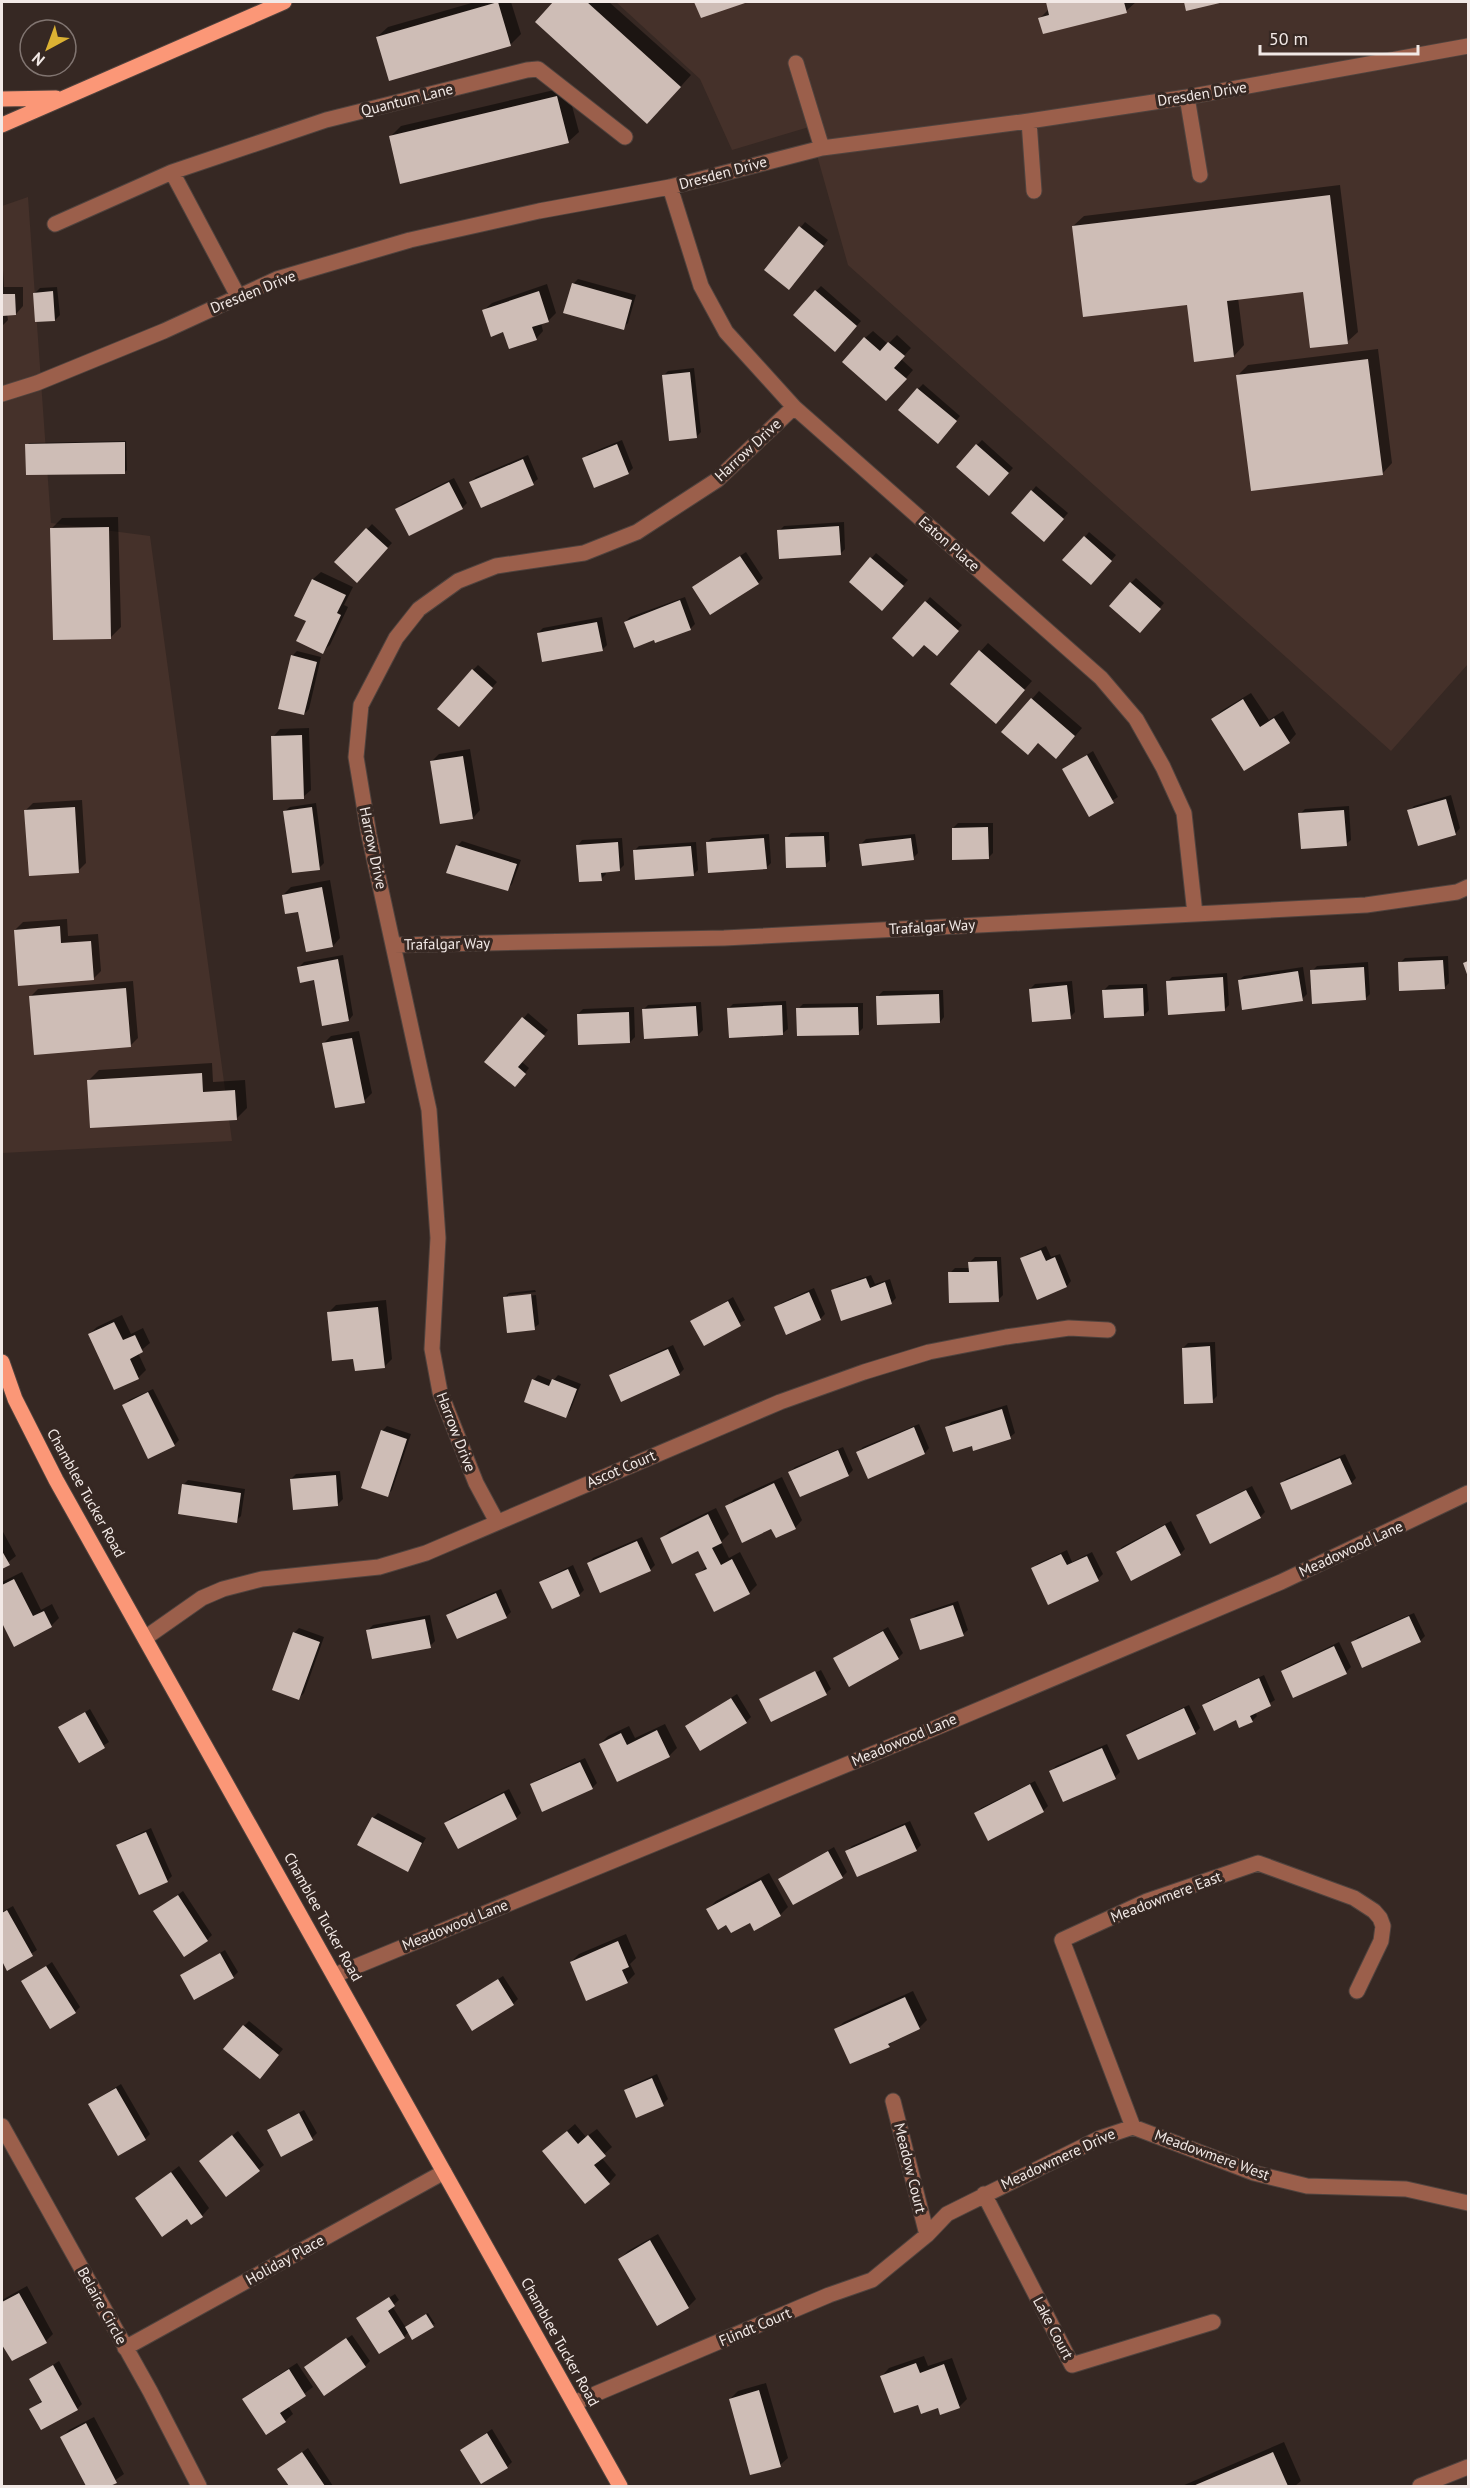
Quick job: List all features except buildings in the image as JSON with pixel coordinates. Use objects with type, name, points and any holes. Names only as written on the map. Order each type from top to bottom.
[{"type":"main road","points":[[2,125],[284,2]]},
{"type":"main road","points":[[2,99],[62,98]]},
{"type":"main road","name":"Chamblee Tucker Road","points":[[2,1362],[15,1399],[56,1480],[620,2487]]},
{"type":"street","name":"Dresden Drive","points":[[2,394],[164,331],[277,279],[410,240],[539,211],[670,187],[822,148],[1029,121],[1187,97],[1468,46]]},
{"type":"street","points":[[796,63],[822,148]]},
{"type":"street","name":"Quantum Lane","points":[[55,224],[172,172],[326,120],[527,70],[538,69],[625,137]]},
{"type":"street","points":[[1187,97],[1200,175]]},
{"type":"street","points":[[1029,121],[1034,191]]},
{"type":"street","points":[[172,172],[238,296]]},
{"type":"street","name":"Eaton Place","points":[[670,187],[701,286],[726,332],[794,407],[1101,678],[1136,719],[1163,767],[1184,813],[1195,914]]},
{"type":"street","name":"Harrow Drive","points":[[497,1522],[476,1483],[440,1392],[432,1349],[438,1238],[429,1110],[369,835],[356,758],[361,705],[396,638],[419,609],[458,581],[496,566],[584,553],[637,532],[717,480],[794,407]]},
{"type":"street","name":"Trafalgar Way","points":[[394,945],[724,938],[1195,914],[1366,904],[1457,892],[1468,887]]},
{"type":"street","name":"Ascot Court","points":[[145,1638],[202,1598],[222,1589],[262,1579],[379,1567],[426,1553],[780,1402],[864,1372],[929,1352],[1006,1337],[1069,1328],[1108,1330]]},
{"type":"street","name":"Meadowood Lane","points":[[335,1975],[933,1729],[1259,1591],[1468,1493]]},
{"type":"street","name":"Meadowmere East","points":[[1133,2127],[1062,1940],[1147,1901],[1258,1863],[1354,1898],[1374,1911],[1380,1918],[1383,1926],[1381,1941],[1357,1991]]},
{"type":"street","name":"Meadow Court","points":[[893,2101],[927,2235]]},
{"type":"street","name":"Belaire Circle","points":[[2,2126],[199,2487]]},
{"type":"street","name":"Meadowmere Drive","points":[[927,2235],[947,2214],[984,2194],[1100,2138],[1133,2127]]},
{"type":"street","name":"Meadowmere West","points":[[1133,2127],[1254,2173],[1307,2186],[1406,2189],[1468,2203]]},
{"type":"street","name":"Holiday Place","points":[[125,2348],[444,2172]]},
{"type":"street","name":"Lake Court","points":[[984,2194],[1072,2365],[1213,2322]]},
{"type":"street","name":"Flindt Court","points":[[574,2403],[829,2295],[872,2280],[927,2235]]},
{"type":"street","points":[[1420,2487],[1468,2467]]},
{"type":"shaded area","points":[[616,2],[1468,2],[1468,664],[1391,751],[848,265],[809,127],[732,150],[700,79]]},
{"type":"shaded area","points":[[28,197],[51,523],[150,536],[232,1141],[2,1153],[2,206]]}]
